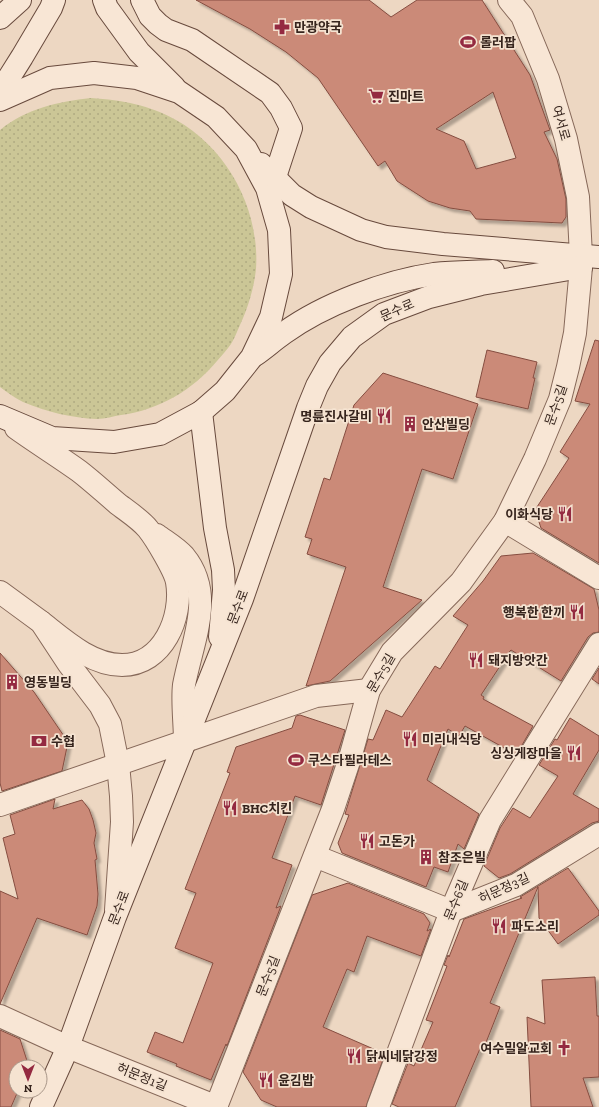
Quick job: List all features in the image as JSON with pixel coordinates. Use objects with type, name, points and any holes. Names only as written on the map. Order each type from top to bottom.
[{"type":"street","points":[[0,18],[20,0]]},
{"type":"street","points":[[0,92],[30,45],[54,0]]},
{"type":"street","points":[[104,0],[107,8],[138,52],[179,92],[216,117],[292,194],[311,207],[361,230],[386,237],[590,262]]},
{"type":"street","points":[[142,0],[150,16],[166,30],[192,40],[270,93],[291,128],[275,177]]},
{"type":"street","name":"여서로","points":[[509,0],[522,16],[548,79],[566,139],[590,262]]},
{"type":"street","points":[[0,100],[50,78],[94,73],[137,78],[179,92]]},
{"type":"street","points":[[0,417],[52,438],[114,442],[160,434],[201,412],[225,391],[252,357],[271,317],[281,274],[279,230],[267,188],[246,149]]},
{"type":"street","points":[[252,357],[285,332],[321,311],[351,297],[396,283],[434,274],[590,262]]},
{"type":"street","name":"문수5길","points":[[216,1107],[315,856],[350,758],[368,690],[392,652],[461,582],[505,521],[535,459],[560,399],[590,262]]},
{"type":"street","name":"문수로","points":[[41,1107],[68,1047],[115,917],[242,598],[315,392],[330,364],[352,337],[384,314],[429,296],[590,262]]},
{"type":"street","points":[[201,412],[215,528],[223,570],[224,590],[219,656]]},
{"type":"street","points":[[0,417],[78,471],[183,555],[194,573],[200,592],[200,616],[184,688],[185,740]]},
{"type":"street","points":[[505,521],[599,578]]},
{"type":"street","points":[[0,592],[86,656],[123,665],[140,661],[153,655],[171,632],[176,614],[178,598],[177,582],[172,569],[148,528]]},
{"type":"street","points":[[41,622],[68,663],[100,705],[110,724],[118,764],[122,822],[115,917]]},
{"type":"street","name":"문수6길","points":[[378,1107],[451,911],[490,820],[599,644]]},
{"type":"street","points":[[0,805],[316,696],[368,690]]},
{"type":"street","name":"허문정3길","points":[[451,911],[516,885],[599,834]]},
{"type":"street","points":[[315,856],[451,911]]},
{"type":"street","name":"허문정1길","points":[[0,1016],[68,1047],[216,1107]]},
{"type":"shaded area","points":[[91,98],[114,100],[146,107],[176,120],[195,132],[211,147],[225,164],[237,183],[246,204],[256,247],[255,276],[246,312],[231,344],[208,371],[186,390],[149,409],[97,419],[69,416],[41,409],[23,402],[0,387],[0,130],[21,116],[43,107]]},
{"type":"building","points":[[196,0],[369,0],[391,17],[417,0],[482,0],[530,75],[550,130],[544,132],[557,159],[566,199],[566,217],[562,223],[476,219],[470,211],[450,208],[428,201],[397,181],[385,161],[378,166],[318,78],[286,52],[250,29]],"holes":[[[493,92],[516,158],[476,169],[464,141],[436,129]]]},
{"type":"building","points":[[595,340],[599,341],[599,563],[541,528],[535,510],[569,458],[560,452],[590,404],[575,401]]},
{"type":"building","points":[[487,350],[537,362],[528,409],[476,397]]},
{"type":"building","points":[[383,373],[478,404],[453,479],[422,469],[383,587],[422,600],[330,681],[306,686],[346,567],[307,554],[312,539],[305,537],[324,478],[330,480],[354,405]]},
{"type":"building","points":[[533,553],[594,589],[599,610],[599,632],[593,633],[588,637],[561,681],[511,650],[510,651],[481,695],[484,697],[483,699],[533,726],[518,752],[516,751],[515,754],[465,726],[459,736],[448,729],[427,780],[479,814],[464,849],[458,844],[448,872],[434,867],[426,887],[342,853],[338,843],[349,815],[345,814],[368,739],[373,740],[386,710],[402,717],[435,666],[440,669],[468,625],[453,616],[483,581],[501,556]]},
{"type":"building","points":[[0,653],[34,692],[68,742],[62,771],[2,791],[0,783]]},
{"type":"building","points":[[599,668],[599,684],[592,679]]},
{"type":"building","points":[[300,715],[345,730],[321,805],[295,796],[272,858],[292,865],[276,908],[281,906],[227,1046],[226,1044],[211,1080],[176,1066],[177,1064],[147,1052],[155,1032],[183,1043],[213,963],[175,948],[196,893],[185,889],[230,773],[227,772],[236,747],[292,728],[296,716]]},
{"type":"building","points":[[570,718],[599,736],[599,750],[573,794],[599,809],[599,821],[592,823],[510,874],[499,878],[484,866],[500,828],[513,808],[530,818],[558,776],[539,765],[555,739],[557,740]]},
{"type":"building","points":[[55,799],[53,809],[82,800],[89,809],[96,833],[94,843],[97,859],[95,860],[98,894],[97,906],[87,935],[37,918],[0,1004],[0,891],[18,899],[3,838],[15,834],[10,815]]},
{"type":"building","points":[[568,868],[599,911],[599,915],[558,944],[539,918],[538,887],[490,1003],[500,1007],[485,1045],[482,1044],[455,1107],[399,1107],[392,1104],[408,1063],[414,1066],[433,1022],[426,1020],[447,966],[444,965],[448,955],[449,957],[464,919],[522,898],[520,897]]},
{"type":"building","points":[[348,883],[424,914],[430,923],[427,931],[431,929],[421,956],[367,936],[354,972],[347,969],[323,1027],[385,1054],[366,1107],[277,1107],[261,1100],[243,1072],[312,895]]},
{"type":"building","name":"여수밀알교회","points":[[595,977],[597,1016],[599,1016],[599,1077],[583,1078],[593,1107],[531,1107],[527,1017],[545,1024],[542,980]]},
{"type":"building","points":[[0,1030],[20,1039],[26,1059],[8,1059],[8,1099],[14,1099],[11,1107],[0,1107]]},
{"type":"place","name":"만광약국","points":[[282,27]]},
{"type":"place","name":"롤러팝","points":[[468,42]]},
{"type":"place","name":"진마트","points":[[376,96]]},
{"type":"place","name":"명륜진사갈비","points":[[384,416]]},
{"type":"place","name":"안산빌딩","points":[[410,424]]},
{"type":"place","name":"이화식당","points":[[565,514]]},
{"type":"place","name":"행복한 한끼","points":[[577,612]]},
{"type":"place","name":"돼지방앗간","points":[[476,660]]},
{"type":"place","name":"영동빌딩","points":[[12,682]]},
{"type":"place","name":"미리내식당","points":[[410,739]]},
{"type":"place","name":"수협","points":[[39,741]]},
{"type":"place","name":"싱싱게장마을","points":[[574,753]]},
{"type":"place","name":"쿠스타필라테스","points":[[296,760]]},
{"type":"place","name":"BHC치킨","points":[[230,808]]},
{"type":"place","name":"고돈가","points":[[367,841]]},
{"type":"place","name":"참조은빌","points":[[426,857]]},
{"type":"place","name":"파도소리","points":[[499,926]]},
{"type":"place","name":"여수밀알교회","points":[[564,1048]]},
{"type":"place","name":"닭씨네닭강정","points":[[354,1056]]},
{"type":"place","name":"윤김밥","points":[[266,1080]]}]
